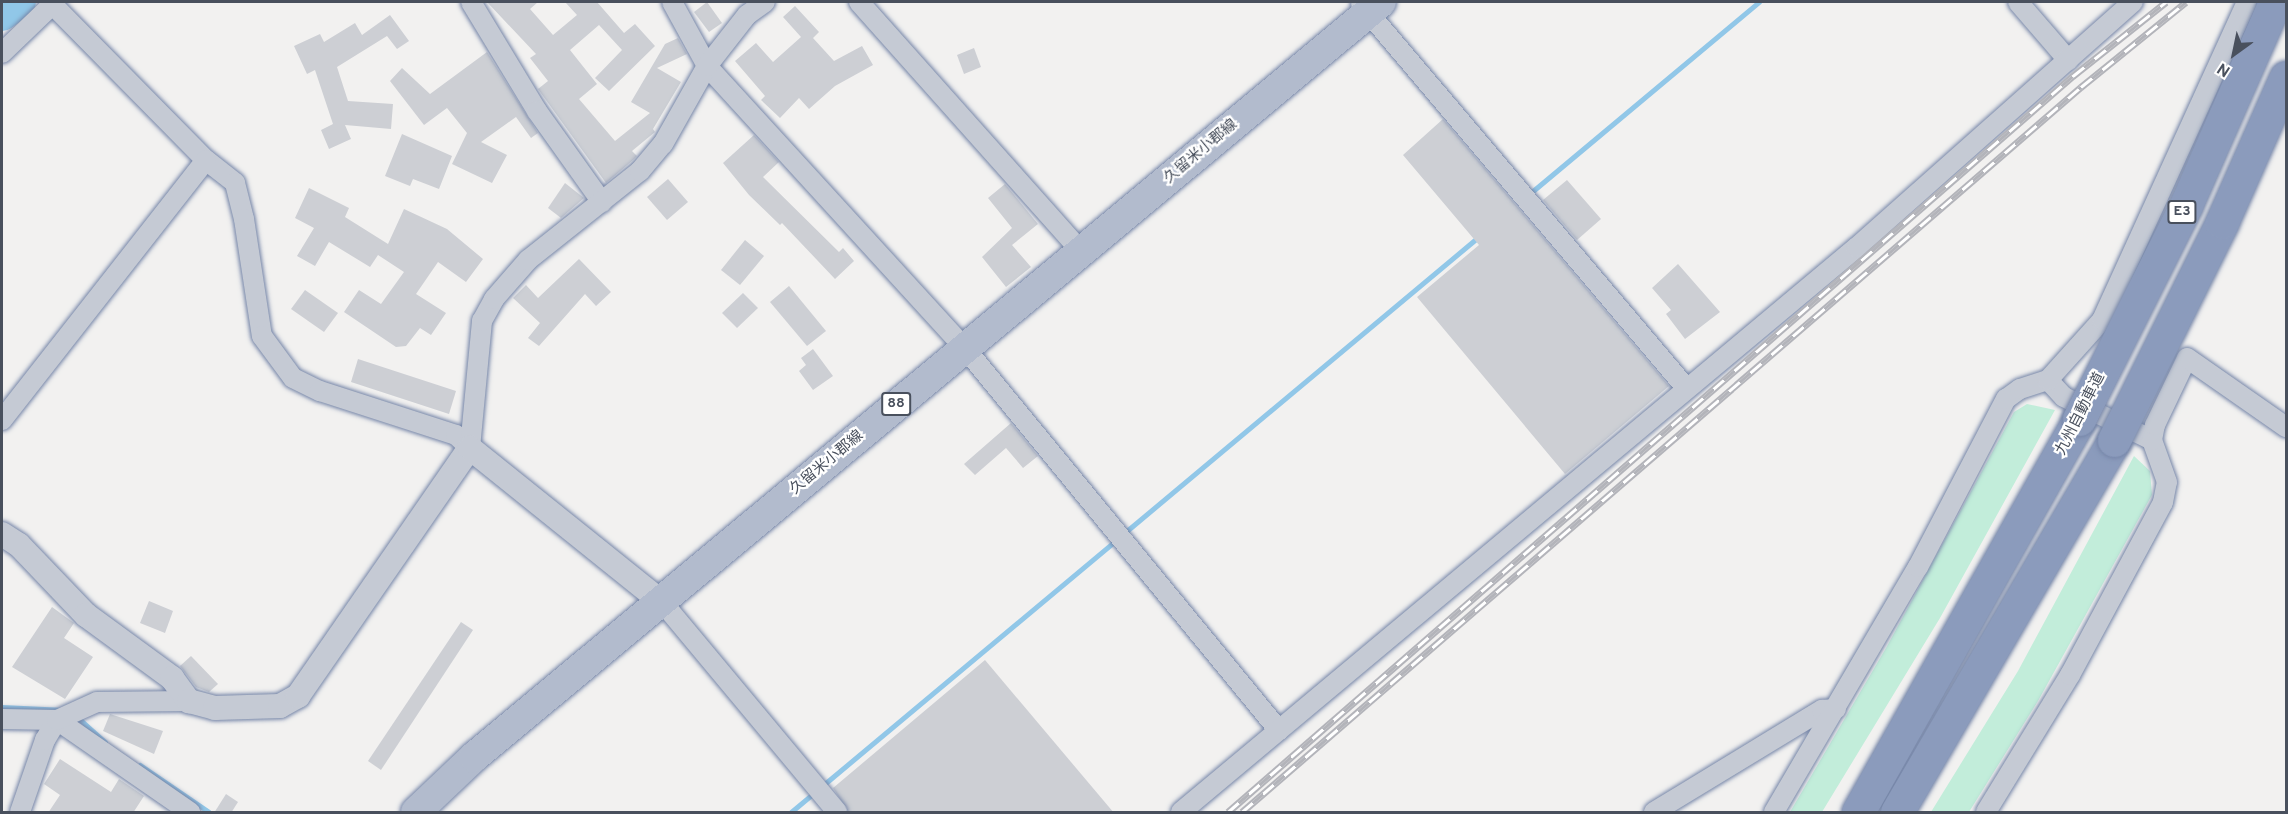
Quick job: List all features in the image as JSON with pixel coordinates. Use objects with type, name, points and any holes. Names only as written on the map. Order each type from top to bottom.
[{"type":"highway","name":"九州自動車道","points":[[1858,813],[2079,419],[2186,205],[2275,2]]},
{"type":"highway","name":"E3","points":[[1897,813],[2114,440],[2222,222],[2286,77]]},
{"type":"main road","name":"久留米小郡線","points":[[416,813],[474,757],[663,603],[1369,5]]},
{"type":"street","points":[[471,2],[537,111],[602,202]]},
{"type":"street","points":[[672,2],[707,66],[964,347],[1279,730]]},
{"type":"street","points":[[2,719],[57,720],[97,702],[189,701],[215,708],[280,706],[298,696],[470,448],[482,321],[494,299],[528,260],[640,171],[663,144],[707,66],[747,15],[765,2]]},
{"type":"street","points":[[859,2],[1081,251]]},
{"type":"street","points":[[2018,2],[2068,60]]},
{"type":"street","points":[[1185,811],[1857,247],[2133,2]]},
{"type":"street","points":[[1774,813],[1918,567],[2006,399],[2020,389],[2049,380],[2102,320],[2247,2]]},
{"type":"street","points":[[2,53],[54,3],[206,160],[235,183],[262,336],[293,378],[320,391],[456,435],[663,603],[837,813]]},
{"type":"street","points":[[1369,5],[1687,389]]},
{"type":"street","points":[[2,420],[206,160]]},
{"type":"street","points":[[1986,813],[2070,675],[2163,502],[2167,482],[2152,440],[2155,425],[2187,358],[2286,427]]},
{"type":"street","points":[[2049,380],[2064,397],[2152,440]]},
{"type":"street","points":[[2,534],[19,544],[95,622],[172,678],[189,701]]},
{"type":"street","points":[[1654,813],[1822,710],[1836,710]]},
{"type":"street","points":[[20,813],[45,740],[57,720]]},
{"type":"street","points":[[57,720],[190,813]]},
{"type":"green space","points":[[2027,404],[2055,410],[1940,618],[1822,812],[1790,812],[1886,648],[2014,412]]},
{"type":"green space","points":[[2134,456],[2150,471],[2152,495],[2038,701],[1969,812],[1931,812],[2018,671]]},
{"type":"building","points":[[487,2],[538,2],[530,9],[553,35],[577,15],[565,2],[597,2],[624,33],[635,24],[655,46],[609,91],[595,78],[622,50],[599,25],[570,50],[597,84],[579,99],[615,141],[650,113],[631,102],[665,44],[678,38],[687,54],[657,68],[681,82],[653,129],[655,132],[632,151],[637,156],[606,183],[538,89],[548,81],[530,58],[536,54]]},
{"type":"building","points":[[707,2],[722,23],[709,32],[694,12]]},
{"type":"building","points":[[795,6],[819,32],[813,38],[834,61],[862,46],[873,65],[835,86],[809,109],[799,98],[780,118],[761,100],[765,96],[735,61],[756,43],[773,62],[801,37],[783,17]]},
{"type":"building","points":[[390,15],[409,41],[397,49],[387,36],[337,67],[348,101],[393,104],[391,129],[345,125],[351,139],[329,149],[321,130],[333,124],[315,70],[307,74],[294,46],[320,34],[324,42],[355,23],[362,35]]},
{"type":"building","points":[[974,48],[981,67],[964,74],[957,55]]},
{"type":"building","points":[[487,52],[538,133],[531,138],[516,117],[481,142],[507,155],[492,183],[452,164],[467,133],[447,108],[424,125],[390,81],[402,68],[430,94]]},
{"type":"building","points":[[1443,119],[1669,386],[1565,474],[1417,297],[1479,245],[1403,155]]},
{"type":"building","points":[[402,134],[452,156],[439,189],[413,179],[410,186],[385,176]]},
{"type":"building","points":[[754,135],[779,162],[763,177],[839,252],[843,248],[854,261],[835,279],[782,223],[780,225],[749,195],[723,163]]},
{"type":"building","points":[[668,179],[688,202],[667,220],[647,197]]},
{"type":"building","points":[[1567,180],[1601,219],[1577,240],[1543,200]]},
{"type":"building","points":[[565,183],[584,198],[561,218],[548,208]]},
{"type":"building","points":[[1005,184],[1038,224],[1012,245],[1031,267],[1006,287],[982,257],[1012,228],[988,198]]},
{"type":"building","points":[[309,188],[349,208],[345,217],[388,244],[404,209],[447,229],[483,259],[466,282],[438,262],[416,294],[446,313],[431,335],[420,328],[406,346],[396,347],[344,312],[359,290],[381,304],[404,272],[378,255],[370,267],[329,242],[315,266],[297,256],[314,228],[295,218]]},
{"type":"building","points":[[745,240],[764,256],[740,285],[721,270]]},
{"type":"building","points":[[579,259],[611,292],[596,306],[585,294],[539,346],[528,338],[540,323],[513,298],[526,285],[538,298]]},
{"type":"building","points":[[1678,264],[1720,312],[1685,339],[1666,314],[1671,310],[1652,288]]},
{"type":"building","points":[[789,286],[826,331],[807,346],[770,302]]},
{"type":"building","points":[[305,290],[338,313],[324,332],[291,309]]},
{"type":"building","points":[[743,293],[758,308],[737,328],[722,313]]},
{"type":"building","points":[[813,349],[833,376],[813,390],[799,371],[806,365],[801,358]]},
{"type":"building","points":[[358,359],[456,391],[449,414],[351,382]]},
{"type":"building","points":[[1011,423],[1038,456],[1023,468],[1006,448],[975,475],[964,464]]},
{"type":"building","points":[[149,601],[173,611],[165,633],[140,623]]},
{"type":"building","points":[[52,607],[74,623],[64,638],[93,657],[65,699],[12,667]]},
{"type":"building","points":[[461,622],[473,630],[381,770],[368,761]]},
{"type":"building","points":[[191,656],[218,684],[209,692],[196,687],[180,666]]},
{"type":"building","points":[[985,660],[1114,813],[849,813],[833,788]]},
{"type":"building","points":[[110,714],[163,731],[154,754],[103,731]]},
{"type":"building","points":[[60,759],[111,792],[119,779],[144,796],[133,813],[48,813],[60,795],[44,784]]},
{"type":"building","points":[[226,794],[238,802],[231,813],[214,813]]},
{"type":"waterway","points":[[2,15],[20,2]]},
{"type":"waterway","points":[[1528,195],[1759,2]]},
{"type":"waterway","points":[[1123,534],[1480,236]]},
{"type":"waterway","points":[[822,786],[1116,540]]},
{"type":"waterway","points":[[2,707],[65,710]]},
{"type":"waterway","points":[[76,716],[105,742]]},
{"type":"waterway","points":[[140,765],[209,812]]},
{"type":"waterway","points":[[791,812],[815,792]]},
{"type":"railway","points":[[1228,812],[2073,76],[2166,2]]},
{"type":"railway","points":[[1242,812],[2081,87],[2186,2]]}]
